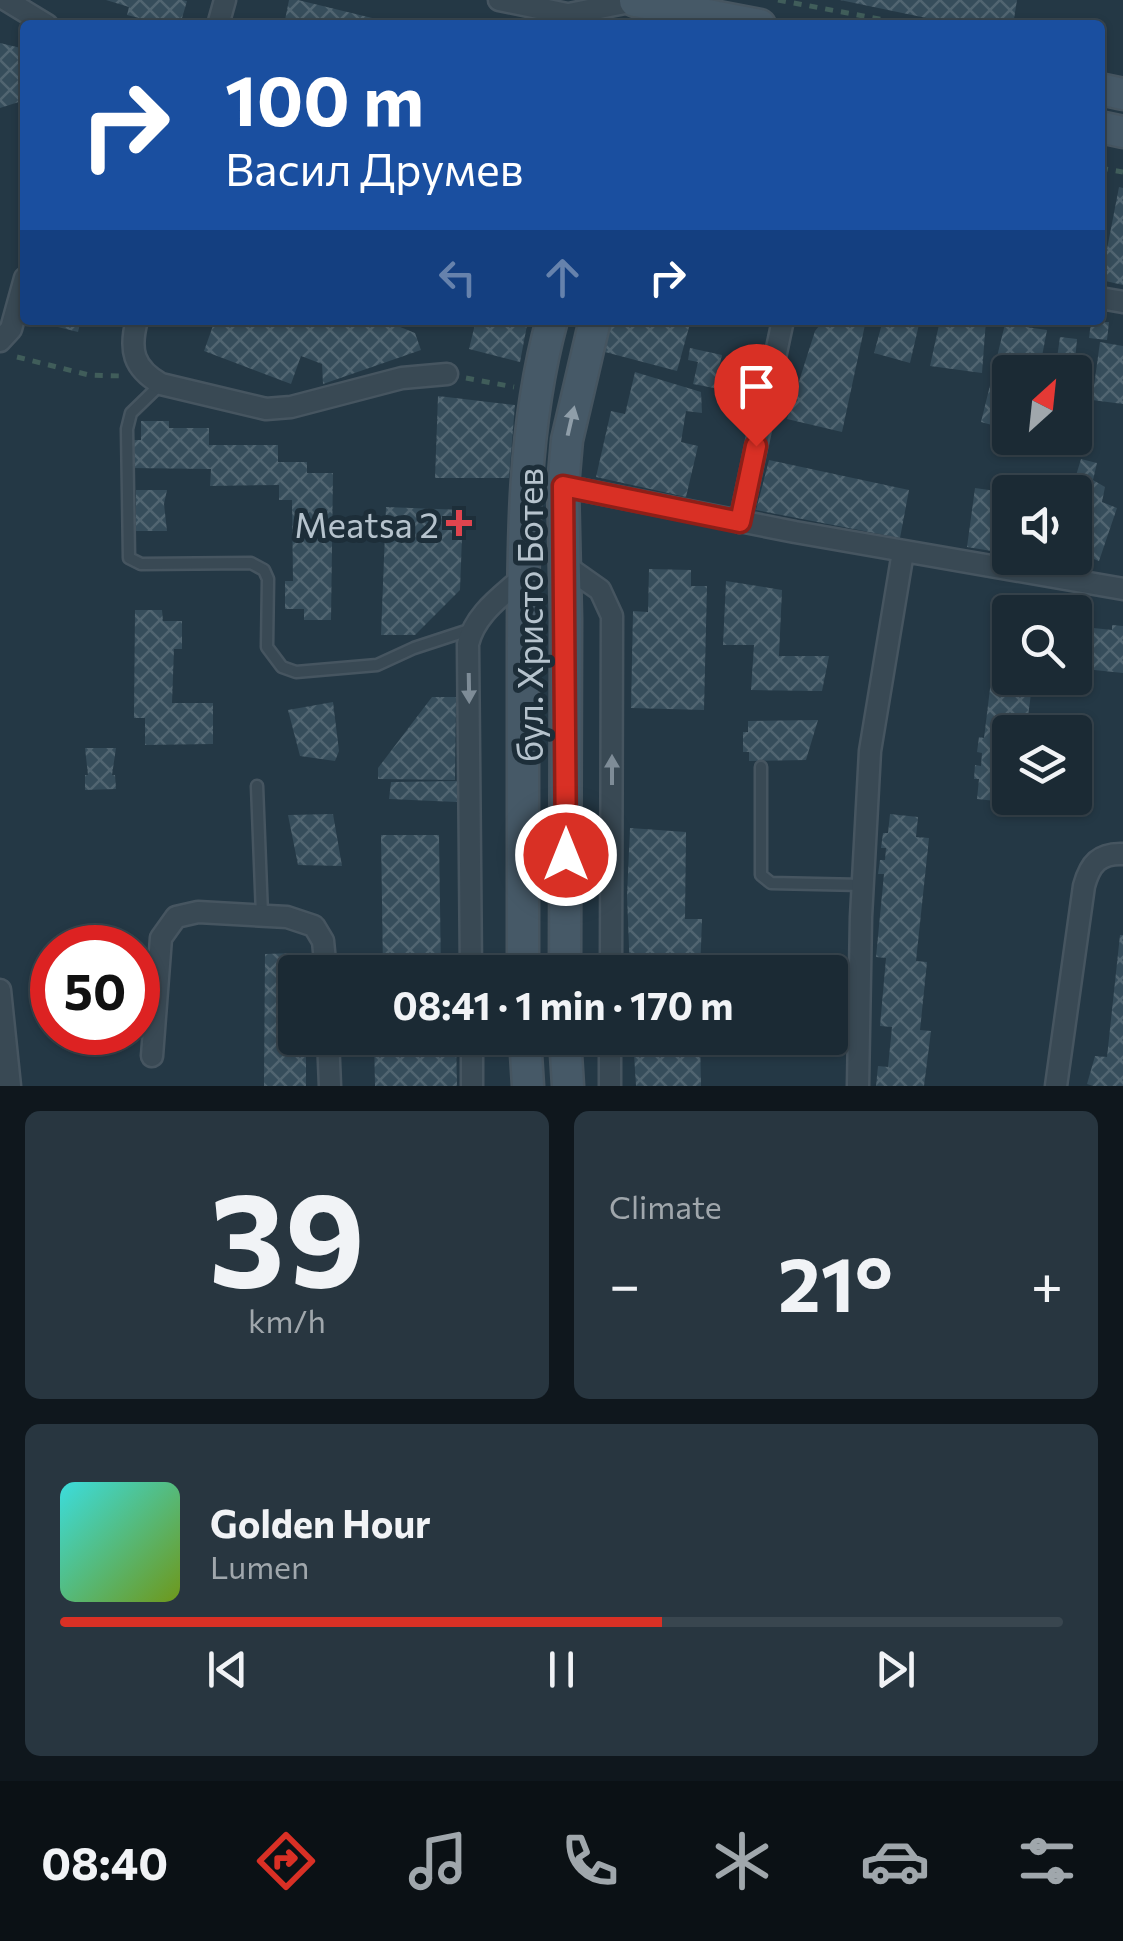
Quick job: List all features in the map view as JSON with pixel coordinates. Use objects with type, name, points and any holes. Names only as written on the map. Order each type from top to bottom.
[{"type":"main road","points":[[635,0],[730,20]]},
{"type":"main road","name":"бул. Христо Ботев","points":[[523,955],[524,578],[530,433],[551,325]]},
{"type":"main road","name":"бул. Христо Ботев","points":[[566,955],[563,486],[567,440],[594,325]]},
{"type":"main road","points":[[526,1055],[528,1086]]},
{"type":"main road","points":[[566,1055],[568,1086]]},
{"type":"street","points":[[6,0],[39,20]]},
{"type":"street","points":[[500,0],[582,20]]},
{"type":"street","points":[[567,14],[635,0]]},
{"type":"street","points":[[0,341],[11,329],[20,296]]},
{"type":"street","points":[[136,325],[131,342],[134,362],[154,380],[266,409],[292,407],[402,378],[447,374]]},
{"type":"street","points":[[740,522],[782,325]]},
{"type":"street","points":[[563,486],[740,522],[1123,589]]},
{"type":"street","points":[[858,1086],[870,751],[904,552]]},
{"type":"street","points":[[566,566],[600,590],[612,616],[611,955]]},
{"type":"street","points":[[471,955],[468,644],[480,616],[524,578]]},
{"type":"street","points":[[1056,1086],[1084,886],[1094,863],[1104,855],[1123,854]]},
{"type":"street","points":[[152,1056],[161,938],[176,917],[198,912],[287,917],[314,926],[324,955]]},
{"type":"street","points":[[0,990],[10,1086]]},
{"type":"street","points":[[329,1055],[330,1086]]},
{"type":"street","points":[[472,1055],[472,1086]]},
{"type":"street","points":[[610,1055],[610,1086]]},
{"type":"lane","points":[[154,380],[131,414],[127,429],[129,558],[140,564],[252,563],[264,570],[268,579],[267,647],[282,667],[296,672],[377,665],[472,629]]},
{"type":"lane","points":[[761,767],[761,875],[772,883],[863,886]]},
{"type":"lane","points":[[256,786],[262,916]]},
{"type":"path","points":[[778,0],[884,20]]},
{"type":"path","points":[[0,352],[90,375],[154,380]]},
{"type":"path","points":[[447,374],[537,392]]},
{"type":"building","points":[[106,0],[187,1],[181,20],[139,20],[127,15],[129,7]]},
{"type":"building","points":[[289,0],[298,0],[380,20],[285,20]]},
{"type":"building","points":[[840,0],[1017,0],[1014,20],[936,20]]},
{"type":"building","points":[[0,43],[20,48],[20,102],[0,108]]},
{"type":"building","points":[[1119,187],[1123,188],[1123,285],[1105,281],[1105,259]]},
{"type":"building","points":[[1109,322],[1107,340],[1089,338],[1091,325]]},
{"type":"building","points":[[50,325],[80,325],[78,332]]},
{"type":"building","points":[[213,325],[395,325],[415,333],[421,350],[323,384],[322,364],[301,356],[291,384],[204,351]]},
{"type":"building","points":[[475,325],[527,325],[520,362],[469,349]]},
{"type":"building","points":[[610,325],[690,325],[677,371],[605,352]]},
{"type":"building","points":[[820,325],[865,325],[842,432],[787,419]]},
{"type":"building","points":[[882,325],[919,325],[910,363],[874,353]]},
{"type":"building","points":[[939,325],[986,325],[982,373],[930,366]]},
{"type":"building","points":[[1005,325],[1047,330],[1042,355],[997,355]]},
{"type":"building","points":[[1060,337],[1077,339],[1076,355],[1057,355]]},
{"type":"building","points":[[1100,342],[1123,346],[1123,404],[1092,400]]},
{"type":"building","points":[[690,348],[722,355],[714,388],[693,384],[698,362],[688,360]]},
{"type":"building","points":[[635,372],[701,392],[702,413],[686,411],[681,442],[698,446],[686,497],[596,477],[611,411],[625,414]]},
{"type":"building","points":[[992,377],[992,425],[981,422]]},
{"type":"building","points":[[438,396],[515,405],[509,478],[435,478]]},
{"type":"building","points":[[141,421],[169,421],[169,428],[209,428],[209,445],[278,445],[278,462],[307,462],[307,473],[333,473],[331,620],[304,620],[304,609],[285,609],[285,581],[293,581],[292,500],[279,500],[279,485],[210,486],[211,469],[130,468],[130,440],[141,440]]},
{"type":"building","points":[[1081,459],[1097,463],[1093,480],[1105,487],[1102,502],[1117,508],[1099,561],[1092,558],[1092,475],[1076,475]]},
{"type":"building","points":[[769,460],[909,490],[900,538],[756,510]]},
{"type":"building","points":[[975,488],[992,490],[992,551],[967,547]]},
{"type":"building","points":[[136,490],[167,490],[167,531],[136,531]]},
{"type":"building","points":[[386,507],[463,510],[460,590],[415,635],[381,635]]},
{"type":"building","points":[[649,569],[691,570],[691,586],[707,586],[704,710],[631,708],[633,611],[648,612]]},
{"type":"building","points":[[726,581],[782,590],[779,656],[829,656],[822,691],[751,690],[754,645],[723,645]]},
{"type":"building","points":[[135,610],[162,610],[163,621],[182,621],[182,649],[174,649],[172,703],[213,703],[213,744],[145,745],[145,718],[134,718]]},
{"type":"building","points":[[1112,625],[1123,626],[1123,673],[1092,670],[1092,628],[1112,630]]},
{"type":"building","points":[[992,672],[992,695],[1031,695],[1028,715],[992,715],[992,801],[977,799],[979,779],[974,779],[975,765],[981,766],[982,753],[977,752],[979,737],[984,738]]},
{"type":"building","points":[[432,697],[456,697],[455,780],[378,779],[378,768]]},
{"type":"building","points":[[333,702],[339,751],[335,761],[300,756],[288,710]]},
{"type":"building","points":[[818,720],[806,760],[749,761],[749,752],[743,752],[743,732],[748,732],[748,721]]},
{"type":"building","points":[[85,748],[116,748],[112,775],[116,789],[85,790]]},
{"type":"building","points":[[458,781],[457,802],[389,799],[391,782]]},
{"type":"building","points":[[333,814],[342,866],[298,865],[288,815]]},
{"type":"building","points":[[890,814],[918,817],[916,837],[929,838],[916,961],[927,962],[920,1030],[931,1031],[924,1086],[876,1086],[878,1066],[888,1067],[892,1027],[880,1026],[886,958],[876,957],[884,874],[878,874],[880,860],[885,860],[886,848],[881,848]]},
{"type":"building","points":[[630,828],[686,832],[685,919],[702,919],[701,955],[629,955]]},
{"type":"building","points":[[381,835],[439,835],[441,955],[383,955]]},
{"type":"building","points":[[1120,935],[1123,1086],[1093,1086],[1087,1084],[1095,1056],[1107,1057]]},
{"type":"building","points":[[294,953],[278,955],[278,1055],[306,1055],[306,1086],[264,1086],[265,954]]},
{"type":"building","points":[[374,1055],[456,1055],[457,1086],[375,1086]]},
{"type":"building","points":[[634,1055],[700,1055],[701,1086],[636,1086]]},
{"type":"place","name":"Meatsa 2","points":[[459,523]]},
{"type":"route","points":[[566,855],[563,486],[740,522],[756,446]]}]
